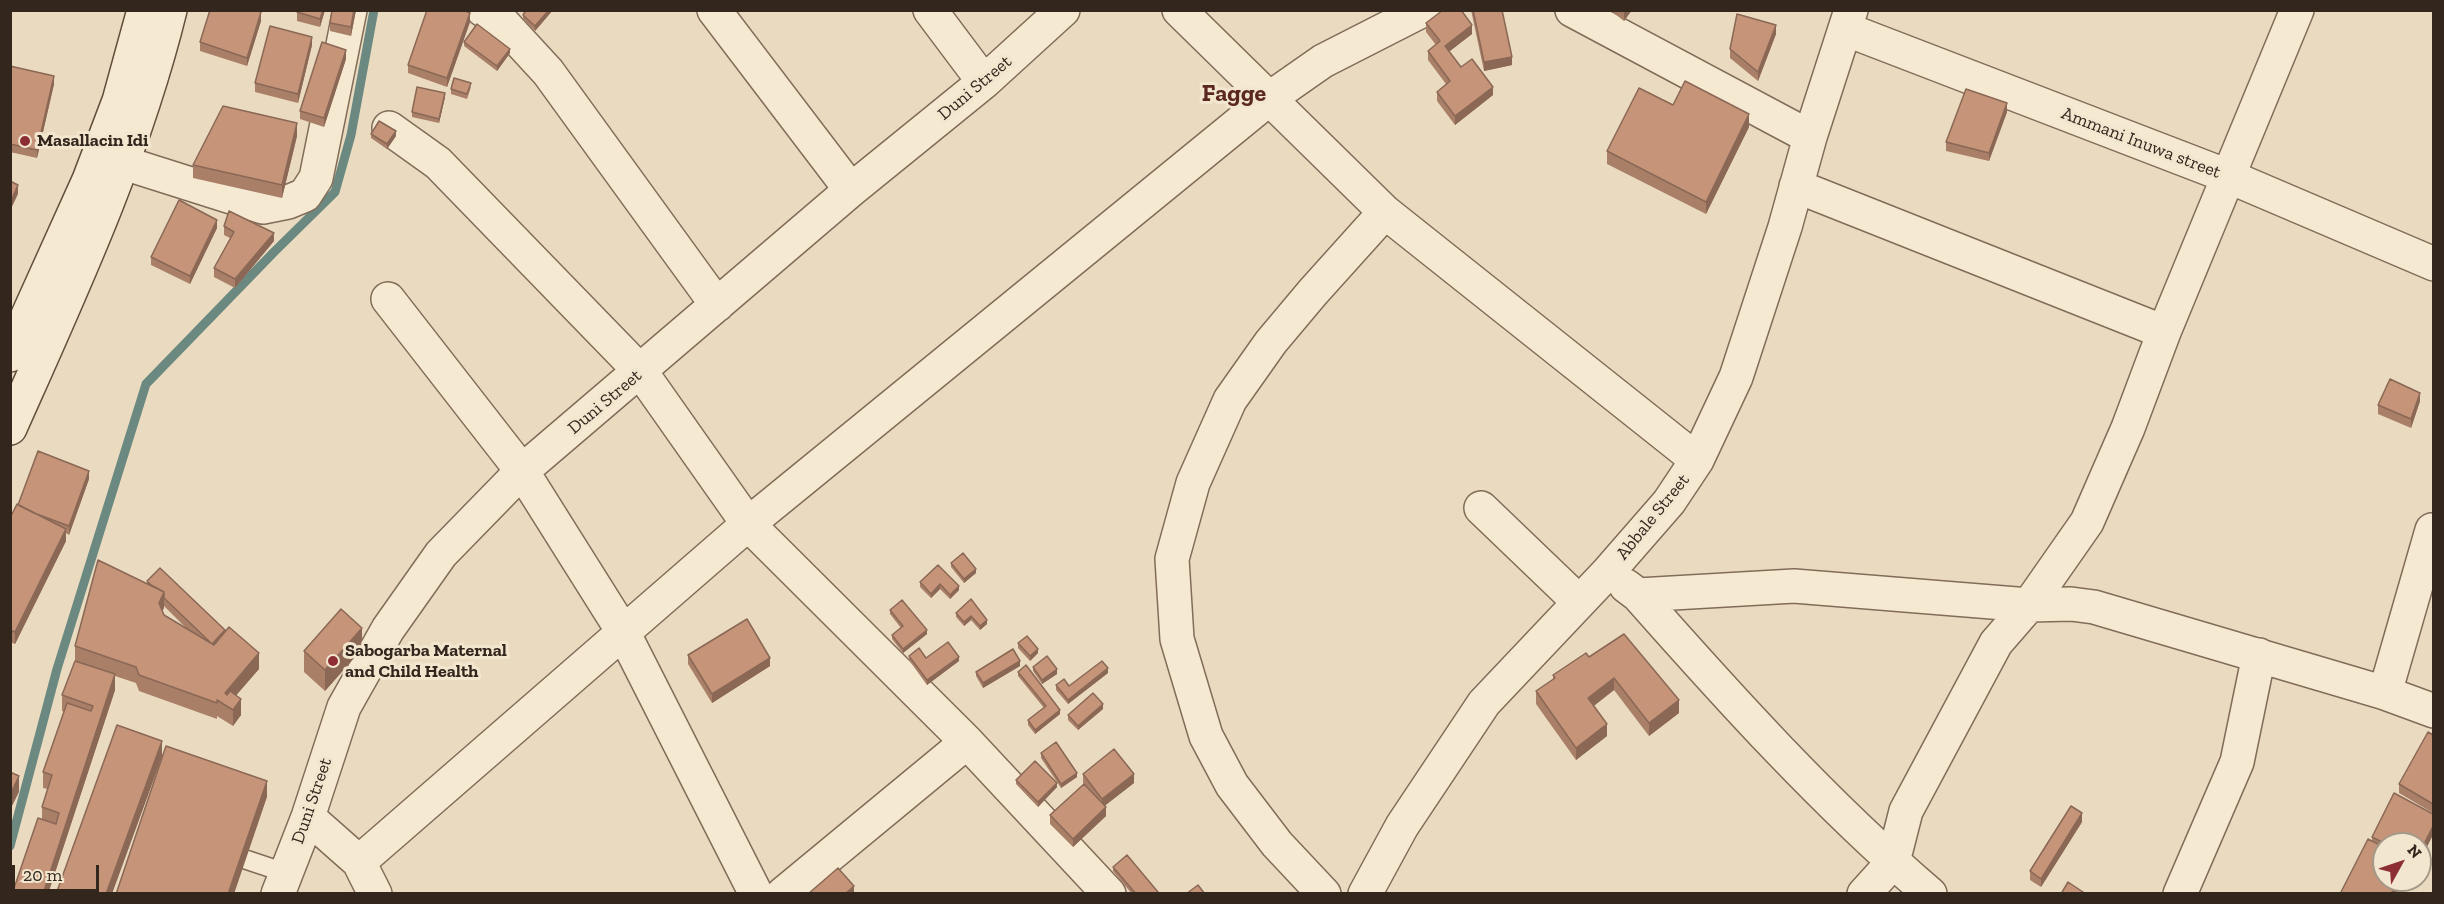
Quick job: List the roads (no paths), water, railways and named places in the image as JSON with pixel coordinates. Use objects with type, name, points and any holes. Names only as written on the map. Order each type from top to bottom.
[{"type":"street","points":[[10,355],[88,180],[118,101],[144,10]]},
{"type":"street","points":[[10,428],[93,241],[124,163],[157,64],[170,10]]},
{"type":"street","points":[[124,163],[262,207],[288,202],[305,195],[316,178],[350,10]]},
{"type":"street","points":[[483,10],[501,21],[548,72],[717,305]]},
{"type":"street","points":[[714,10],[850,190]]},
{"type":"street","points":[[930,10],[984,82]]},
{"type":"street","name":"Duni Street","points":[[282,884],[308,817],[344,707],[388,628],[441,554],[522,471],[641,372],[850,190],[984,82],[1063,10]]},
{"type":"street","points":[[1179,10],[1385,212],[1697,460]]},
{"type":"street","points":[[359,862],[622,630],[748,524],[1270,98],[1323,61],[1423,10]]},
{"type":"street","points":[[1572,10],[1810,137]]},
{"type":"street","points":[[1864,894],[1893,862],[1899,835],[1911,801],[1996,643],[2029,605],[2086,522],[2128,428],[2164,332],[2230,177],[2297,10]]},
{"type":"street","name":"Abbale Street","points":[[1365,894],[1402,826],[1484,703],[1608,572],[1669,502],[1697,460],[1736,377],[1848,20]]},
{"type":"street","name":"Ammani Inuwa street","points":[[1848,20],[2230,177],[2433,264]]},
{"type":"street","points":[[390,128],[438,163],[641,372],[748,524],[967,742],[1109,894]]},
{"type":"street","points":[[1796,186],[2164,332]]},
{"type":"street","points":[[1324,894],[1276,844],[1232,785],[1206,736],[1177,639],[1172,560],[1193,483],[1230,400],[1271,342],[1312,292],[1385,212]]},
{"type":"street","points":[[388,299],[522,471],[622,630],[756,894]]},
{"type":"street","points":[[1481,508],[1579,602]]},
{"type":"street","points":[[2385,693],[2432,530]]},
{"type":"street","points":[[1608,572],[1638,595],[1735,705],[1893,862],[1930,894]]},
{"type":"street","points":[[1638,595],[1794,586],[2029,605],[2071,603],[2094,607],[2259,655],[2385,693],[2433,711]]},
{"type":"street","points":[[2180,894],[2237,762],[2259,655]]},
{"type":"street","points":[[783,894],[967,742]]},
{"type":"street","points":[[308,817],[359,862],[375,894]]},
{"type":"lane","points":[[206,846],[282,884]]},
{"type":"waterway","points":[[10,846],[57,669],[146,384],[335,192],[351,135],[374,10]]},
{"type":"place","name":"Masallacin Idi","points":[[25,141]]},
{"type":"place","name":"Sabogarba Maternal and Child Health","points":[[333,661]]},
{"type":"district","name":"Fagge","points":[[1234,94]]}]
